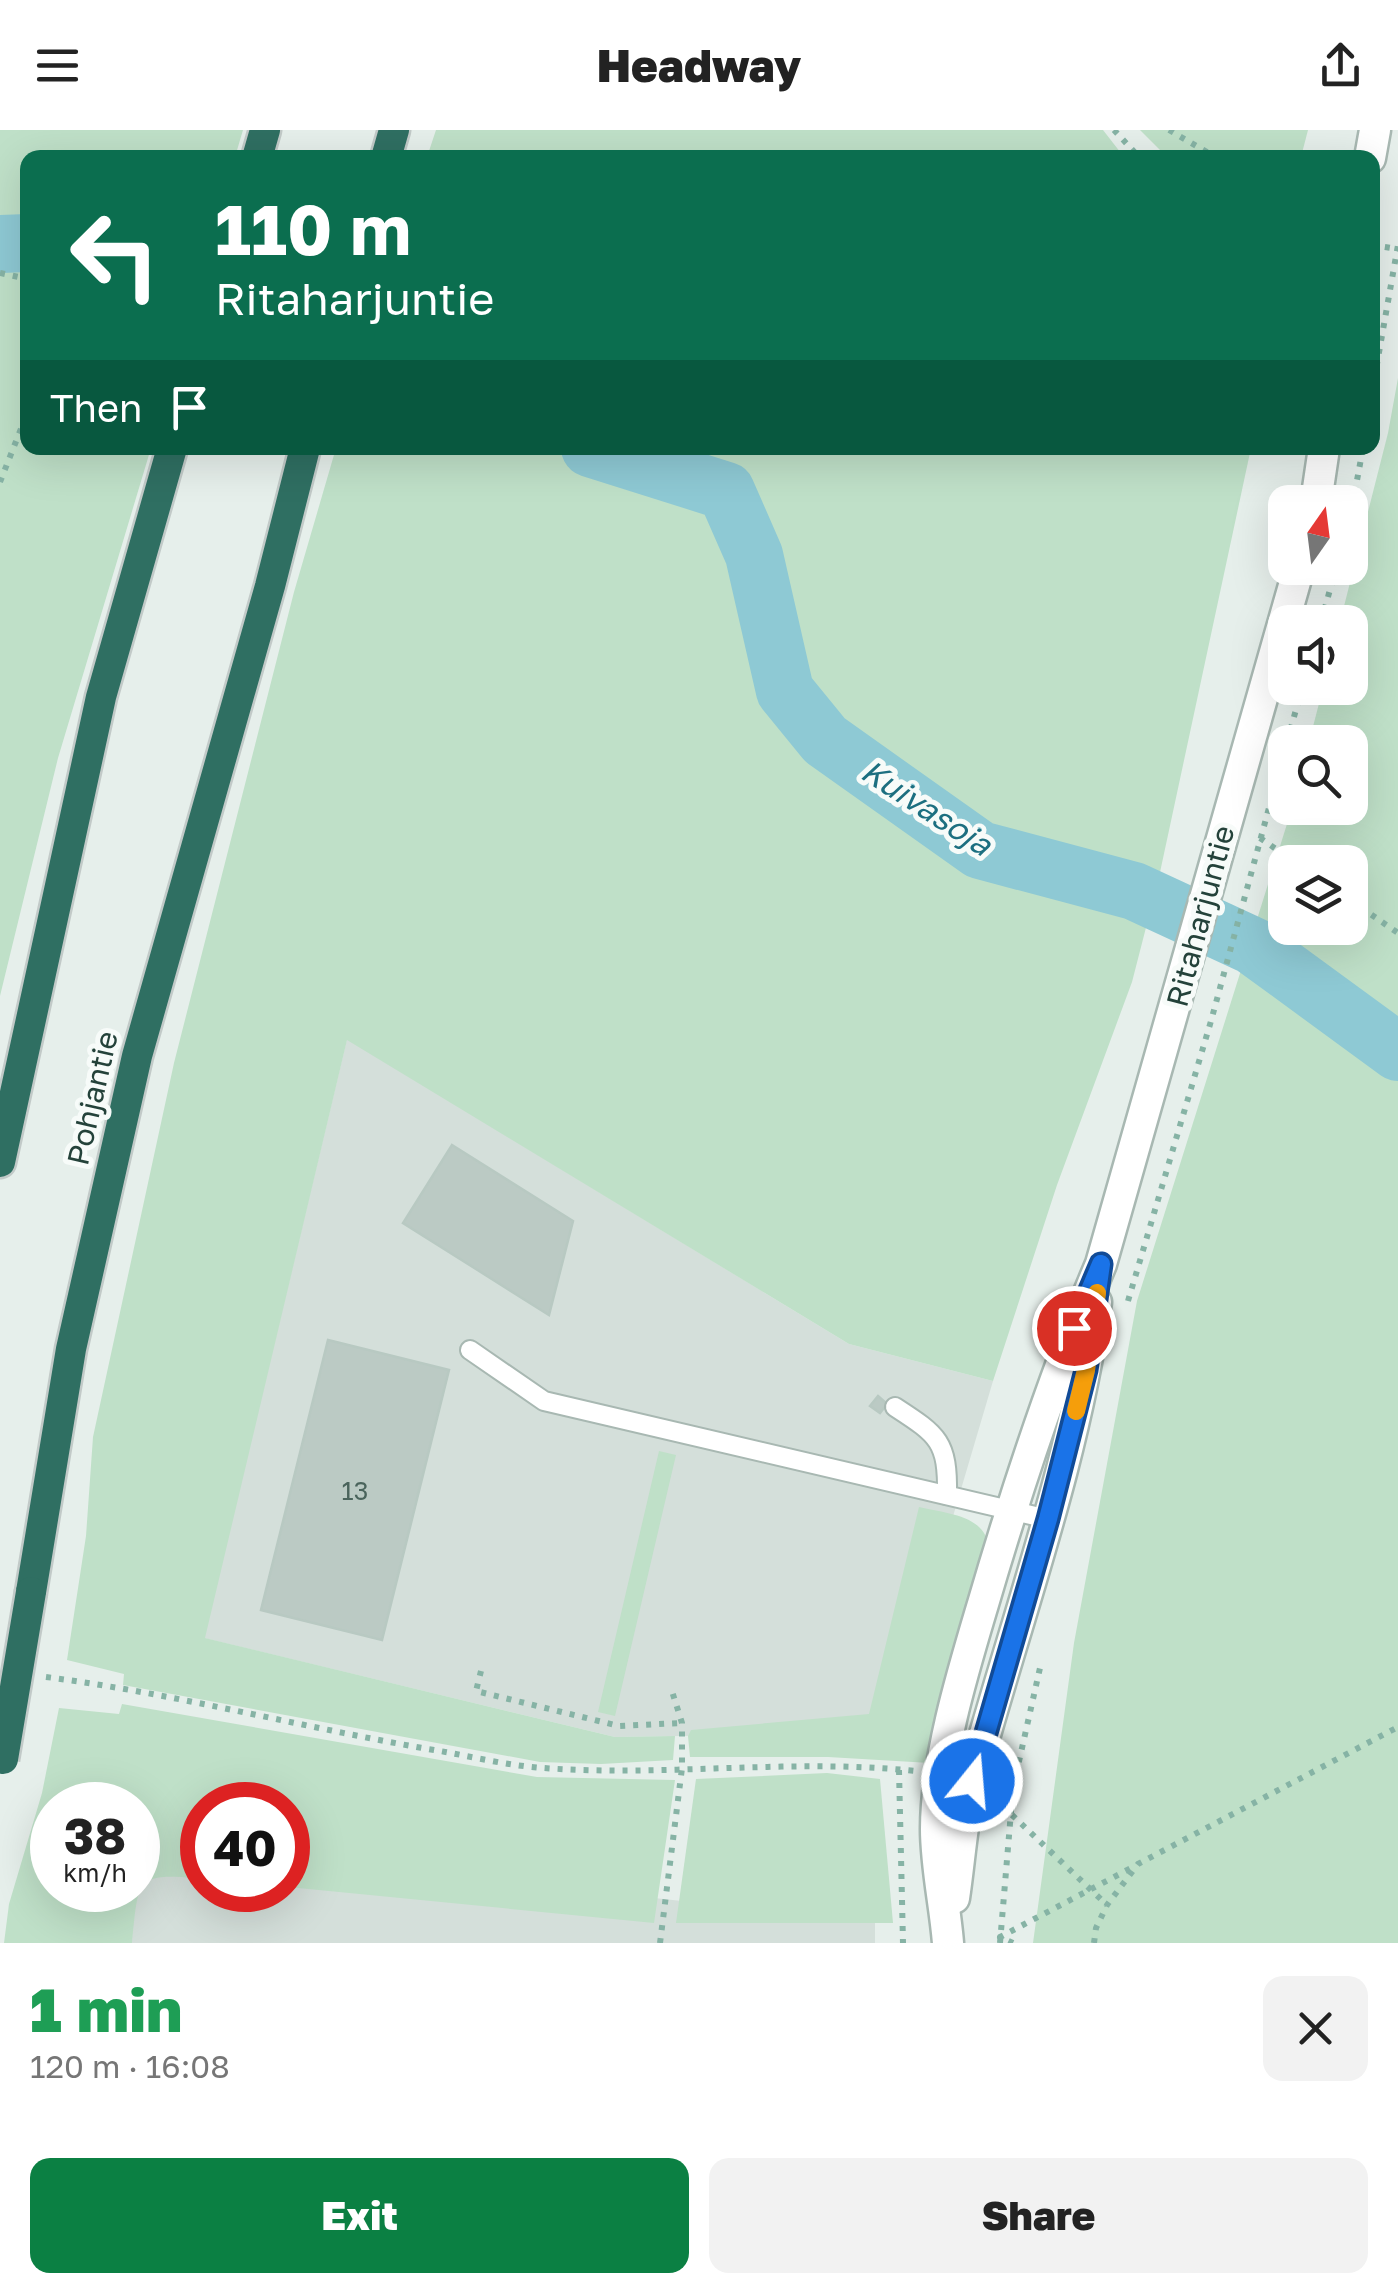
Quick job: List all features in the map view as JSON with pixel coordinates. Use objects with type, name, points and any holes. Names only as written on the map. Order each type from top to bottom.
[{"type":"highway","points":[[0,1162],[100,697],[170,455]]},
{"type":"highway","name":"Pohjantie","points":[[2,1768],[71,1349],[136,1056],[270,586],[303,455]]},
{"type":"street","points":[[1319,485],[1323,455]]},
{"type":"street","name":"Ritaharjuntie","points":[[957,1778],[960,1680],[1060,1360],[1101,1264],[1294,585]]},
{"type":"street","name":"Ritaharjuntie","points":[[948,1942],[936,1828],[1048,1519],[1086,1370],[1101,1264]]},
{"type":"lane","points":[[470,1350],[544,1401],[1048,1519]]},
{"type":"lane","points":[[896,1407],[932,1432],[948,1461],[947,1495]]},
{"type":"path","points":[[1114,130],[1133,150]]},
{"type":"path","points":[[1169,130],[1203,150]]},
{"type":"path","points":[[1380,347],[1398,247]]},
{"type":"path","points":[[0,482],[20,431]]},
{"type":"path","points":[[1356,485],[1362,455]]},
{"type":"path","points":[[1210,1021],[1268,810]]},
{"type":"path","points":[[1260,838],[1270,845]]},
{"type":"path","points":[[1368,912],[1398,933]]},
{"type":"path","points":[[481,1671],[476,1691],[619,1726],[682,1723]]},
{"type":"path","points":[[34,1676],[104,1684],[384,1742],[541,1768],[830,1765],[899,1770],[1013,1788]]},
{"type":"path","points":[[660,1943],[682,1768],[682,1723],[671,1688]]},
{"type":"path","points":[[1013,1943],[1000,1937],[1398,1727]]},
{"type":"path","points":[[899,1770],[903,1943]]},
{"type":"path","points":[[1011,1814],[1108,1905]]},
{"type":"path","points":[[1094,1943],[1096,1928],[1108,1905],[1138,1864]]},
{"type":"shaded area","points":[[347,1039],[849,1344],[993,1381],[889,1733],[615,1737],[204,1638]]},
{"type":"shaded area","points":[[160,1844],[180,1847],[180,1912],[310,1912],[310,1860],[875,1922],[875,1943],[119,1943],[130,1912],[160,1912]]},
{"type":"green space","points":[[0,130],[243,130],[237,150],[20,150],[20,455],[149,455],[58,758],[0,996]]},
{"type":"green space","points":[[436,130],[1103,130],[1119,150],[429,150]]},
{"type":"green space","points":[[1140,130],[1308,130],[1303,150],[1160,150]]},
{"type":"green space","points":[[1398,378],[1398,1943],[1033,1943],[1074,1643],[1137,1301],[1268,884],[1268,945],[1368,945],[1368,845],[1280,845],[1287,825],[1368,825],[1368,725],[1313,725],[1319,705],[1368,705],[1368,605],[1344,605],[1349,585],[1368,585],[1368,512]]},
{"type":"green space","points":[[334,455],[1249,455],[1159,877],[1132,982],[1057,1185],[993,1381],[849,1344],[347,1040],[205,1638],[615,1737],[675,1736],[673,1760],[540,1762],[123,1685],[124,1674],[67,1660],[86,1536],[93,1437],[174,1063],[294,592]]},
{"type":"green space","points":[[659,1451],[676,1455],[615,1716],[598,1712]]},
{"type":"green space","points":[[919,1507],[970,1520],[984,1533],[988,1543],[930,1763],[828,1757],[690,1757],[691,1730],[869,1714]]},
{"type":"green space","points":[[122,1704],[537,1777],[675,1780],[654,1923],[310,1889],[310,1782],[180,1782],[180,1877],[160,1878],[160,1782],[44,1782],[59,1708],[119,1714]]},
{"type":"green space","points":[[827,1773],[880,1779],[893,1923],[676,1923],[696,1779]]},
{"type":"green space","points":[[30,1833],[30,1912],[135,1912],[132,1943],[4,1943],[9,1904]]},
{"type":"building","points":[[452,1145],[573,1221],[549,1315],[403,1223]]},
{"type":"building","points":[[328,1340],[449,1370],[382,1640],[261,1610]]},
{"type":"building","points":[[878,1396],[887,1404],[880,1413],[870,1406]]},
{"type":"waterway","name":"Kuivasoja","points":[[0,244],[20,243]]},
{"type":"waterway","name":"Kuivasoja","points":[[612,455],[726,491],[754,555],[785,691],[825,740],[980,850],[1134,891],[1253,946],[1398,1052]]},
{"type":"slow traffic","points":[[1076,1411],[1097,1293]]},
{"type":"route","points":[[972,1781],[1048,1519],[1086,1370],[1101,1264],[1074,1328]]}]
